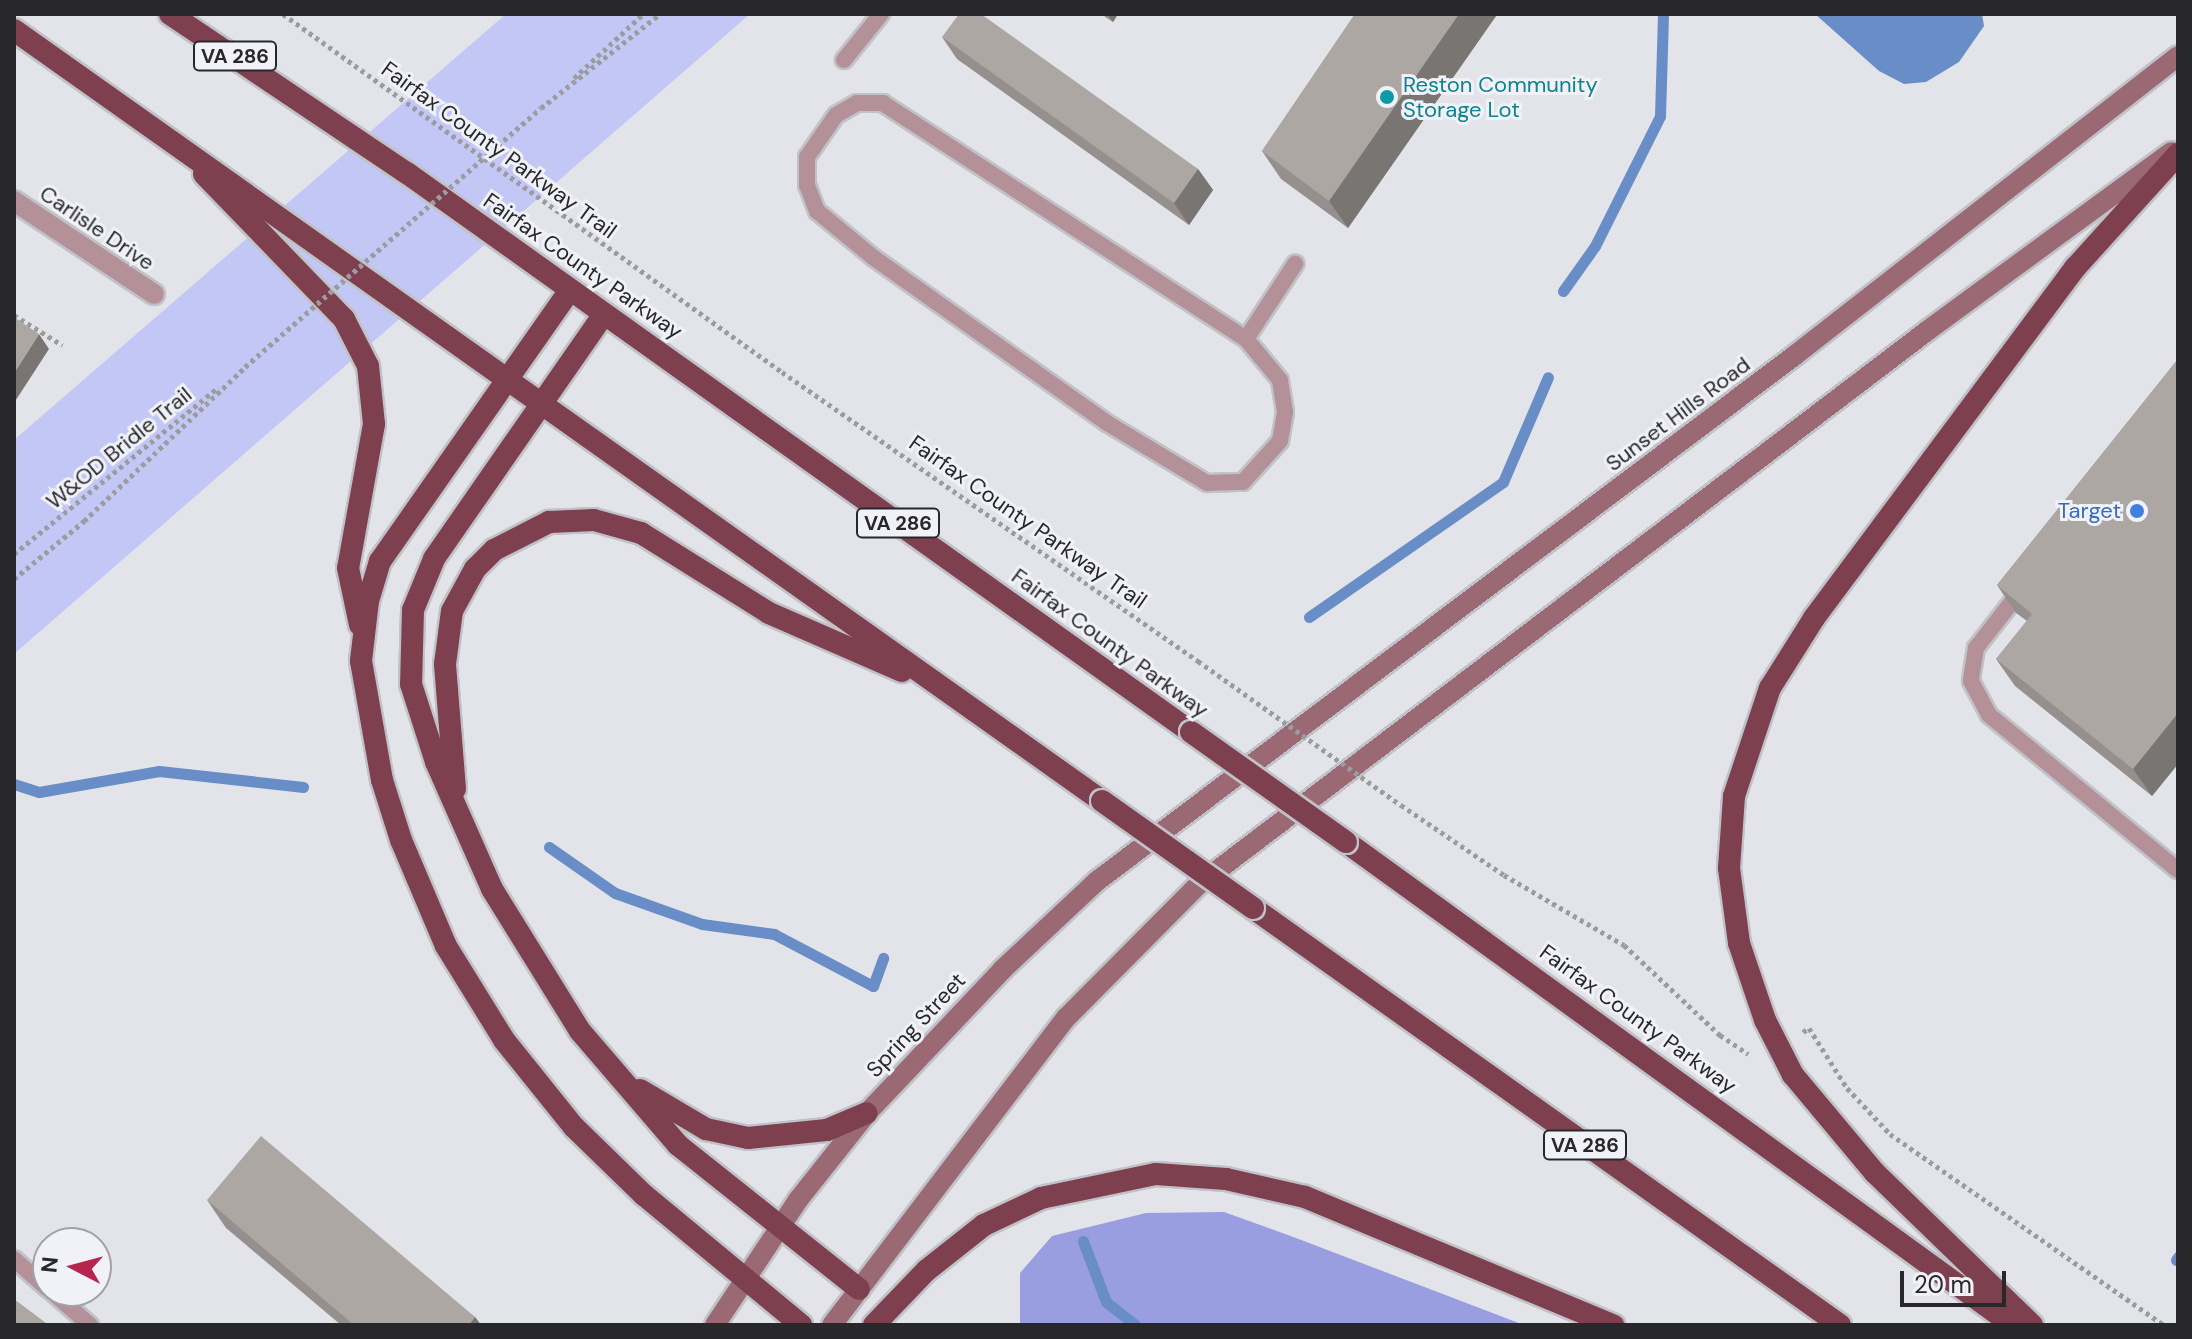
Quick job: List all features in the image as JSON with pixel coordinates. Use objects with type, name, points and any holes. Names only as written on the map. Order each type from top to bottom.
[{"type":"highway","name":"Fairfax County Parkway","points":[[170,14],[604,314],[1346,842],[2013,1325]]},
{"type":"highway","name":"VA 286","points":[[14,30],[164,133],[1840,1325]]},
{"type":"highway","points":[[164,133],[344,319],[368,366],[374,424],[348,568],[362,634],[365,698],[382,780],[422,894],[474,994],[574,1127],[744,1282],[801,1325]]},
{"type":"highway","points":[[2032,1325],[1875,1173],[1793,1075],[1765,1020],[1739,943],[1729,868],[1734,796],[1770,688],[1814,618],[2075,268],[2178,154]]},
{"type":"highway","points":[[362,634],[380,561],[505,378],[570,290]]},
{"type":"highway","points":[[604,314],[452,531],[413,610],[411,684],[423,729],[457,810],[517,934],[611,1069],[678,1145],[859,1289]]},
{"type":"highway","points":[[457,810],[445,664],[452,611],[468,579],[494,550],[549,522],[594,520],[641,533],[769,613],[943,689]]},
{"type":"highway","points":[[611,1069],[684,1119],[728,1136],[796,1137],[827,1130],[867,1113]]},
{"type":"highway","points":[[874,1325],[927,1270],[984,1225],[1041,1198],[1156,1174],[1226,1179],[1305,1197],[1613,1325]]},
{"type":"main road","name":"Sunset Hills Road","points":[[1199,801],[1781,366],[2178,56]]},
{"type":"main road","points":[[832,1325],[1067,1017],[1153,927],[1256,840],[2178,148]]},
{"type":"main road","name":"Spring Street","points":[[715,1325],[780,1229],[867,1113],[1053,920],[1199,801]]},
{"type":"street","name":"Carlisle Drive","points":[[14,201],[154,294]]},
{"type":"lane","points":[[844,60],[881,14]]},
{"type":"lane","points":[[857,103],[883,103],[1246,339],[1280,380],[1285,412],[1280,441],[1243,482],[1207,483],[1107,423],[874,258],[817,211],[807,185],[807,157],[836,115],[857,103]]},
{"type":"lane","points":[[1246,339],[1295,264]]},
{"type":"lane","points":[[2034,574],[1976,648],[1971,681],[1989,715],[2178,870]]},
{"type":"lane","points":[[14,1259],[32,1275]]},
{"type":"lane","points":[[69,1307],[90,1325]]},
{"type":"path","name":"Fairfax County Parkway Trail","points":[[283,14],[757,355],[1401,805],[1504,875],[1624,945],[1720,1035],[1753,1057]]},
{"type":"path","points":[[293,20],[300,14]]},
{"type":"path","points":[[14,579],[84,521],[245,367],[541,108],[643,14]]},
{"type":"path","points":[[541,108],[660,14]]},
{"type":"path","points":[[14,315],[62,345]]},
{"type":"path","name":"W&OD Bridle Trail","points":[[14,554],[245,367]]},
{"type":"path","points":[[1809,1028],[1847,1088],[1890,1134],[2164,1325]]},
{"type":"shaded area","points":[[506,14],[750,14],[14,654],[14,440]]},
{"type":"shaded area","points":[[1815,14],[1982,14],[1984,26],[1959,62],[1926,82],[1904,84],[1879,71]]},
{"type":"shaded area","points":[[1224,1212],[1524,1325],[1020,1325],[1020,1273],[1052,1236],[1146,1213]]},
{"type":"building","points":[[959,14],[981,14],[1198,169],[1174,203],[942,37]]},
{"type":"building","points":[[1355,14],[1459,14],[1329,201],[1262,151]]},
{"type":"building","points":[[14,317],[39,334],[14,373]]},
{"type":"building","name":"Target","points":[[2178,359],[2178,713],[2133,769],[1996,659],[2032,614],[1997,585]]},
{"type":"building","points":[[261,1136],[475,1317],[469,1325],[354,1325],[207,1200]]},
{"type":"building","points":[[14,1299],[46,1323],[14,1325]]},
{"type":"waterway","points":[[1563,291],[1595,246],[1660,116],[1663,14]]},
{"type":"waterway","points":[[1309,617],[1503,482],[1548,377]]},
{"type":"waterway","points":[[14,784],[39,792],[159,771],[303,787]]},
{"type":"waterway","points":[[549,847],[615,893],[702,924],[774,934],[873,986],[883,958]]},
{"type":"waterway","points":[[1083,1241],[1106,1302],[1135,1325]]},
{"type":"place","name":"Reston Community Storage Lot","points":[[1387,97]]},
{"type":"place","name":"Target","points":[[2137,511]]}]
